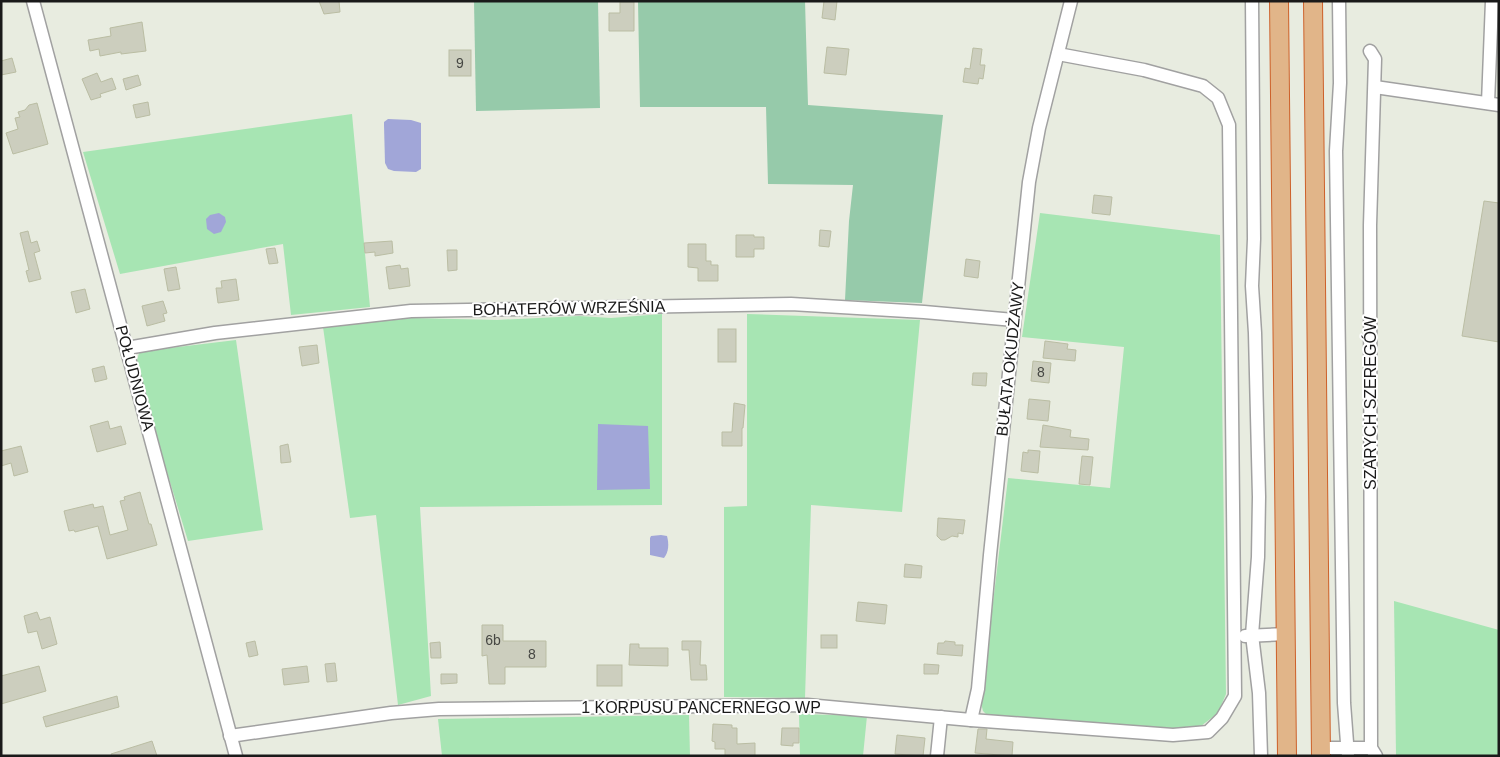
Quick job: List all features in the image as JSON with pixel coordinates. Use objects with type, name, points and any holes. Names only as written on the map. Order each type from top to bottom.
[{"type":"highway","points":[[1279,1],[1288,753]]},
{"type":"highway","points":[[1313,1],[1320,753]]},
{"type":"street","name":"POŁUDNIOWA","points":[[33,1],[236,756]]},
{"type":"street","name":"BUŁATA OKUDŻAWY","points":[[971,720],[978,688],[1028,182],[1039,128],[1071,1]]},
{"type":"street","points":[[1252,1],[1254,219],[1252,286],[1259,497],[1258,557],[1252,635],[1259,693],[1261,756]]},
{"type":"street","points":[[1339,1],[1340,83],[1336,151],[1344,702],[1348,752]]},
{"type":"street","points":[[1374,87],[1493,104],[1492,1]]},
{"type":"street","name":"SZARYCH SZEREGÓW","points":[[1370,51],[1375,59],[1370,225],[1373,752]]},
{"type":"street","name":"1 KORPUSU PANCERNEGO WP","points":[[230,736],[391,713],[438,709],[807,704],[971,720],[1173,735],[1208,732],[1222,718],[1235,696],[1229,125],[1218,98],[1203,86],[1144,70],[1058,54]]},
{"type":"street","name":"BOHATERÓW WRZEŚNIA","points":[[127,348],[216,333],[411,311],[791,304],[915,311],[1014,320]]},
{"type":"street","points":[[1235,636],[1286,634]]},
{"type":"street","points":[[937,756],[941,717]]},
{"type":"street","points":[[1320,753],[1373,752]]},
{"type":"green space","points":[[474,1],[598,1],[600,108],[476,111]]},
{"type":"green space","points":[[638,1],[805,1],[808,105],[943,115],[922,303],[845,300],[853,185],[768,184],[766,107],[640,107]]},
{"type":"green space","points":[[352,114],[370,307],[291,315],[283,244],[120,274],[83,152]]},
{"type":"green space","points":[[1040,213],[1220,235],[1226,694],[1218,713],[1201,726],[1171,731],[990,718],[983,711],[981,703],[1008,478],[1110,488],[1124,347],[1022,337]]},
{"type":"green space","points":[[662,314],[662,505],[420,507],[431,696],[398,705],[376,515],[350,518],[323,327],[412,318],[497,320],[579,316],[611,318]]},
{"type":"green space","points":[[747,314],[920,320],[902,512],[811,505],[805,698],[724,697],[724,507],[747,506]]},
{"type":"green space","points":[[236,340],[263,530],[188,541],[135,367],[139,353]]},
{"type":"green space","points":[[1394,601],[1499,630],[1499,756],[1396,756]]},
{"type":"green space","points":[[799,714],[867,716],[863,756],[800,756]]},
{"type":"green space","points":[[689,715],[690,756],[442,756],[438,719]]},
{"type":"water","points":[[388,119],[411,120],[421,123],[421,169],[416,172],[388,169],[385,163],[384,122]]},
{"type":"water","points":[[219,213],[225,217],[226,222],[221,232],[214,234],[207,229],[206,219],[210,215]]},
{"type":"water","points":[[598,424],[648,426],[650,489],[597,490]]},
{"type":"water","points":[[651,536],[667,536],[668,542],[668,550],[664,558],[650,555]]},
{"type":"building","points":[[319,1],[339,1],[340,12],[324,14]]},
{"type":"building","points":[[824,1],[837,1],[835,20],[822,18]]},
{"type":"building","points":[[620,2],[634,2],[634,31],[609,31],[609,13],[620,13]]},
{"type":"building","points":[[142,22],[146,51],[121,54],[121,52],[100,56],[99,49],[90,51],[88,40],[111,36],[110,28]]},
{"type":"building","points":[[827,47],[849,49],[846,75],[824,73]]},
{"type":"building","points":[[973,48],[982,49],[980,65],[985,65],[983,79],[979,78],[978,84],[963,82],[965,68],[970,69]]},
{"type":"building","points":[[449,50],[471,50],[471,76],[449,76]]},
{"type":"building","points":[[12,58],[16,72],[1,75],[1,61]]},
{"type":"building","points":[[97,73],[101,82],[112,78],[116,89],[100,94],[101,97],[91,100],[82,79]]},
{"type":"building","points":[[138,75],[141,85],[126,90],[123,79]]},
{"type":"building","points":[[148,102],[150,115],[136,118],[133,105]]},
{"type":"building","points":[[37,103],[48,144],[13,154],[6,133],[18,129],[15,118],[20,117],[18,112],[25,110],[29,105]]},
{"type":"building","points":[[1094,195],[1112,197],[1110,215],[1092,213]]},
{"type":"building","points":[[1484,201],[1499,203],[1499,342],[1462,336]]},
{"type":"building","points":[[820,230],[831,231],[829,247],[819,246]]},
{"type":"building","points":[[28,231],[31,243],[37,241],[40,251],[34,253],[41,279],[29,282],[26,271],[29,270],[20,233]]},
{"type":"building","points":[[736,235],[764,237],[764,249],[754,249],[754,257],[736,257]]},
{"type":"building","points":[[392,241],[393,253],[375,256],[375,252],[365,253],[364,243]]},
{"type":"building","points":[[688,244],[706,244],[706,261],[711,261],[711,265],[718,265],[718,281],[698,281],[698,268],[688,267]]},
{"type":"building","points":[[275,248],[278,263],[269,264],[266,249]]},
{"type":"building","points":[[447,250],[457,250],[457,270],[448,271]]},
{"type":"building","points":[[966,259],[980,261],[978,278],[964,276]]},
{"type":"building","points":[[400,265],[401,269],[408,268],[410,286],[389,289],[386,267]]},
{"type":"building","points":[[176,267],[180,289],[168,291],[164,269]]},
{"type":"building","points":[[236,279],[239,300],[218,303],[216,288],[222,288],[221,281]]},
{"type":"building","points":[[85,289],[90,309],[76,313],[71,292]]},
{"type":"building","points":[[163,301],[167,313],[163,314],[165,321],[147,326],[142,306]]},
{"type":"building","points":[[718,329],[736,329],[736,362],[718,362]]},
{"type":"building","points":[[1045,341],[1068,344],[1067,349],[1076,350],[1075,361],[1043,358]]},
{"type":"building","points":[[317,345],[319,363],[302,366],[299,347]]},
{"type":"building","points":[[1033,361],[1051,363],[1049,383],[1031,381]]},
{"type":"building","points":[[104,366],[107,379],[95,382],[92,369]]},
{"type":"building","points":[[973,373],[987,373],[986,386],[972,385]]},
{"type":"building","points":[[1029,399],[1050,401],[1048,421],[1027,419]]},
{"type":"building","points":[[734,403],[745,405],[742,446],[722,446],[722,432],[732,432]]},
{"type":"building","points":[[108,421],[110,429],[121,426],[126,444],[97,452],[90,426]]},
{"type":"building","points":[[1043,425],[1071,430],[1070,437],[1089,439],[1088,450],[1040,447]]},
{"type":"building","points":[[288,444],[291,462],[281,463],[280,446]]},
{"type":"building","points":[[21,446],[28,472],[14,476],[11,463],[1,466],[1,451]]},
{"type":"building","points":[[1028,450],[1040,451],[1038,473],[1021,471],[1023,452],[1028,453]]},
{"type":"building","points":[[1082,456],[1093,457],[1090,485],[1079,484]]},
{"type":"building","points":[[140,492],[157,545],[107,559],[98,526],[75,532],[74,530],[69,531],[64,511],[93,504],[94,508],[103,506],[110,535],[128,530],[120,501],[125,500],[124,497]]},
{"type":"building","points":[[938,518],[965,520],[963,534],[958,533],[958,537],[952,536],[941,540],[937,536]]},
{"type":"building","points":[[905,564],[922,566],[921,578],[904,577]]},
{"type":"building","points":[[858,602],[887,605],[885,624],[856,621]]},
{"type":"building","points":[[37,612],[40,620],[50,617],[57,644],[42,649],[37,631],[28,633],[24,616]]},
{"type":"building","points":[[482,625],[503,625],[503,641],[546,641],[546,667],[505,667],[505,684],[489,684],[487,655],[482,656]]},
{"type":"building","points":[[821,635],[837,635],[837,648],[821,648]]},
{"type":"building","points":[[255,641],[258,655],[249,657],[246,643]]},
{"type":"building","points":[[682,641],[701,641],[700,665],[706,665],[707,680],[691,680],[689,650],[682,650]]},
{"type":"building","points":[[945,641],[955,642],[955,645],[963,645],[962,656],[937,654],[938,643],[944,643]]},
{"type":"building","points":[[440,642],[441,658],[431,658],[430,643]]},
{"type":"building","points":[[630,644],[639,644],[639,648],[668,648],[668,666],[629,665]]},
{"type":"building","points":[[335,663],[337,681],[327,682],[325,664]]},
{"type":"building","points":[[924,664],[939,665],[938,674],[924,674]]},
{"type":"building","points":[[597,665],[622,665],[622,686],[597,686]]},
{"type":"building","points":[[39,666],[46,691],[1,704],[1,676]]},
{"type":"building","points":[[307,666],[309,682],[284,685],[282,669]]},
{"type":"building","points":[[441,674],[457,674],[457,683],[441,684]]},
{"type":"building","points":[[117,696],[119,707],[46,727],[43,717]]},
{"type":"building","points":[[713,724],[732,725],[732,728],[737,728],[737,744],[755,743],[755,756],[725,756],[725,749],[715,749],[715,742],[712,741]]},
{"type":"building","points":[[782,728],[799,728],[799,743],[793,743],[793,746],[781,745]]},
{"type":"building","points":[[978,729],[987,729],[986,739],[1013,742],[1012,756],[975,753]]},
{"type":"building","points":[[897,735],[925,738],[923,756],[895,754]]},
{"type":"building","points":[[152,741],[157,756],[112,756],[111,754]]}]
